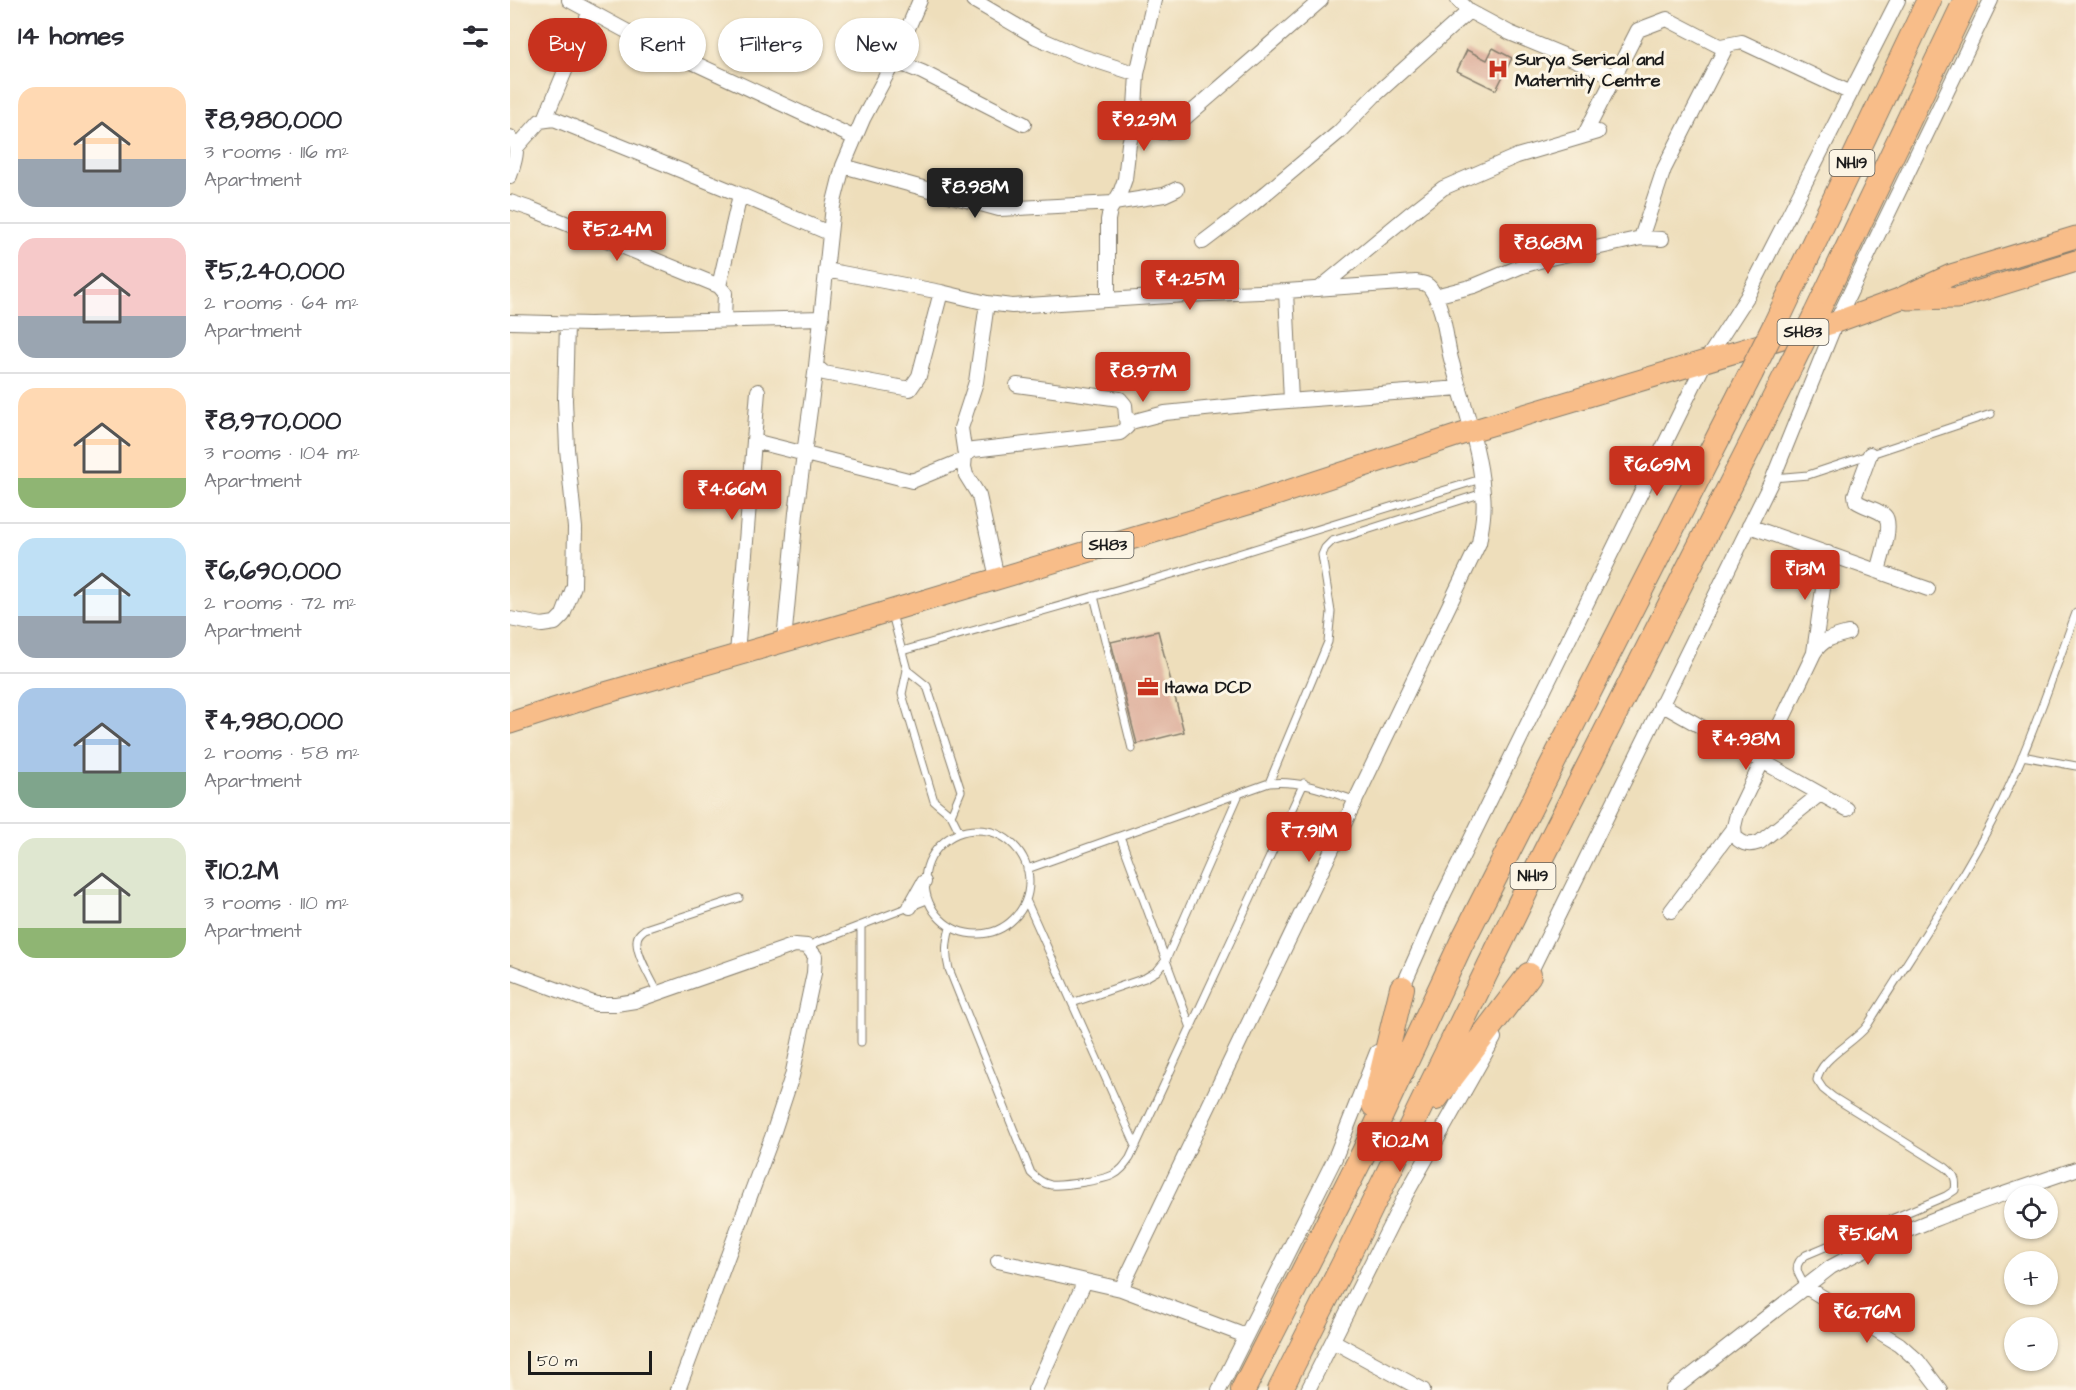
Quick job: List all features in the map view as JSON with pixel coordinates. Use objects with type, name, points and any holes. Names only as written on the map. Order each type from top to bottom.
[{"type":"highway","name":"NH19","points":[[1243,1390],[1363,1154],[1461,944],[1751,374],[1929,0]]},
{"type":"highway","name":"NH19","points":[[1280,1390],[1543,856],[1791,365],[1826,318],[1966,0]]},
{"type":"highway","points":[[1404,1141],[1529,975]]},
{"type":"highway","points":[[1363,1154],[1402,988]]},
{"type":"main road","name":"SH83","points":[[510,723],[591,697],[1248,504],[1471,431],[1706,362],[1826,318],[1899,299],[1951,275],[2076,237]]},
{"type":"main road","name":"SH83","points":[[1899,299],[1957,298],[2076,261]]},
{"type":"street","points":[[569,0],[630,33],[855,138]]},
{"type":"street","points":[[912,18],[920,0]]},
{"type":"street","points":[[973,0],[1036,38],[1075,54],[1137,74]]},
{"type":"street","points":[[1108,299],[1108,220],[1110,210],[1125,179],[1134,124],[1137,74],[1154,0]]},
{"type":"street","points":[[1134,124],[1162,132],[1170,131],[1322,0]]},
{"type":"street","points":[[1458,0],[1469,11],[1510,33],[1614,76]]},
{"type":"street","points":[[1219,1390],[1335,1158],[1402,988],[1442,898],[1706,362],[1747,297],[1898,0]]},
{"type":"street","points":[[1308,1390],[1404,1198],[1529,975],[1773,478],[1826,318],[1991,0]]},
{"type":"street","points":[[545,119],[590,11]]},
{"type":"street","points":[[1203,242],[1253,204],[1339,132],[1374,96],[1469,11]]},
{"type":"street","points":[[1584,136],[1638,30],[1667,19],[1725,49],[1664,169],[1641,238]]},
{"type":"street","points":[[1721,46],[1742,42],[1851,93]]},
{"type":"street","points":[[919,71],[1024,124]]},
{"type":"street","points":[[784,641],[796,513],[822,318],[833,206],[843,166],[863,119],[888,72]]},
{"type":"street","points":[[510,176],[513,143],[545,119],[554,119],[829,233]]},
{"type":"street","points":[[1319,289],[1443,188],[1517,156],[1598,132]]},
{"type":"street","points":[[843,166],[999,208],[1114,203],[1164,195],[1177,189]]},
{"type":"street","points":[[718,286],[740,195]]},
{"type":"street","points":[[510,202],[718,286],[725,293],[724,320]]},
{"type":"street","points":[[1435,296],[1474,286],[1522,266],[1546,259],[1641,238],[1662,239]]},
{"type":"street","points":[[826,270],[987,303],[1012,306],[1416,282],[1426,284],[1435,296],[1444,322],[1482,486],[1484,518],[1479,543],[1121,1289]]},
{"type":"street","points":[[1286,291],[1291,400]]},
{"type":"street","points":[[816,366],[824,373],[910,389],[919,376],[941,292]]},
{"type":"street","points":[[987,303],[976,381],[961,428],[966,475],[979,496],[997,578]]},
{"type":"street","points":[[510,322],[567,324],[822,318]]},
{"type":"street","points":[[510,619],[542,625],[555,623],[563,615],[574,586],[575,528],[565,400],[567,324]]},
{"type":"street","points":[[754,441],[912,481],[964,458],[973,450],[1125,431],[1127,423],[1125,405],[1120,399],[1017,385]]},
{"type":"street","points":[[1127,423],[1162,413],[1291,400],[1460,388]]},
{"type":"street","points":[[737,654],[758,391]]},
{"type":"street","points":[[1870,454],[1855,495],[1856,501],[1884,515],[1888,521],[1878,571]]},
{"type":"street","points":[[1749,526],[1928,589]]},
{"type":"street","points":[[1814,653],[1828,553]]},
{"type":"street","points":[[1820,794],[1760,842],[1750,845],[1742,843],[1735,837],[1734,827],[1737,814],[1814,653],[1828,638],[1848,633]]},
{"type":"street","points":[[1661,704],[1847,809]]},
{"type":"street","points":[[1671,910],[1734,827]]},
{"type":"street","points":[[910,907],[924,882]]},
{"type":"street","points":[[510,972],[596,1004],[616,1004],[635,1001],[795,945],[807,946],[815,956],[814,973],[792,1076],[678,1390]]},
{"type":"street","points":[[1673,1390],[1804,1285],[1831,1267],[1916,1226],[2076,1169]]},
{"type":"street","points":[[998,1261],[1121,1289],[1246,1336]]},
{"type":"street","points":[[1035,1390],[1085,1281]]},
{"type":"street","points":[[1804,1285],[1899,1344],[1918,1361],[1940,1390]]},
{"type":"street","points":[[1333,1341],[1423,1390]]},
{"type":"lane","points":[[1773,478],[1808,475],[1991,414]]},
{"type":"lane","points":[[902,651],[1482,486]]},
{"type":"lane","points":[[1269,783],[1328,642],[1331,612],[1322,562],[1325,548],[1332,541],[1482,486]]},
{"type":"lane","points":[[1094,596],[1132,749]]},
{"type":"lane","points":[[891,610],[906,670],[902,694],[934,801],[951,815],[958,831]]},
{"type":"lane","points":[[1804,1285],[1796,1271],[1799,1260],[1946,1197],[1955,1190],[1956,1182],[1953,1174],[1945,1167],[1833,1097],[1817,1080],[1818,1072],[1823,1064],[1852,1042],[1867,1026],[1961,877],[1997,812],[2022,756],[2076,614]]},
{"type":"lane","points":[[906,670],[927,686],[960,791],[951,815]]},
{"type":"lane","points":[[2022,756],[2076,766]]},
{"type":"lane","points":[[1028,869],[1269,783],[1286,781],[1304,783],[1356,801]]},
{"type":"lane","points":[[950,928],[946,944],[949,969],[1031,1173],[1039,1181],[1051,1185],[1112,1176],[1123,1168],[1136,1146],[1304,783]]},
{"type":"lane","points":[[1072,1003],[1145,978],[1156,971],[1166,960],[1239,794]]},
{"type":"lane","points":[[983,830],[998,834],[1011,843],[1021,855],[1028,869],[1029,885],[1026,900],[1017,916],[1003,928],[986,934],[968,934],[950,928],[937,916],[927,900],[924,882],[927,864],[936,849],[958,831],[983,830]]},
{"type":"lane","points":[[1120,836],[1191,1028]]},
{"type":"lane","points":[[658,993],[640,953],[637,941],[639,933],[738,898]]},
{"type":"lane","points":[[807,946],[927,900]]},
{"type":"lane","points":[[1026,900],[1136,1146]]},
{"type":"lane","points":[[861,926],[861,1042]]},
{"type":"building","points":[[1493,48],[1512,58],[1496,90],[1457,71],[1467,50],[1487,60]]},
{"type":"building","name":"Itawa DCD","points":[[1158,631],[1184,732],[1137,744],[1111,642]]},
{"type":"place","name":"Surya Serical and Maternity Centre","points":[[1498,69]]},
{"type":"place","name":"Itawa DCD","points":[[1148,687]]}]
